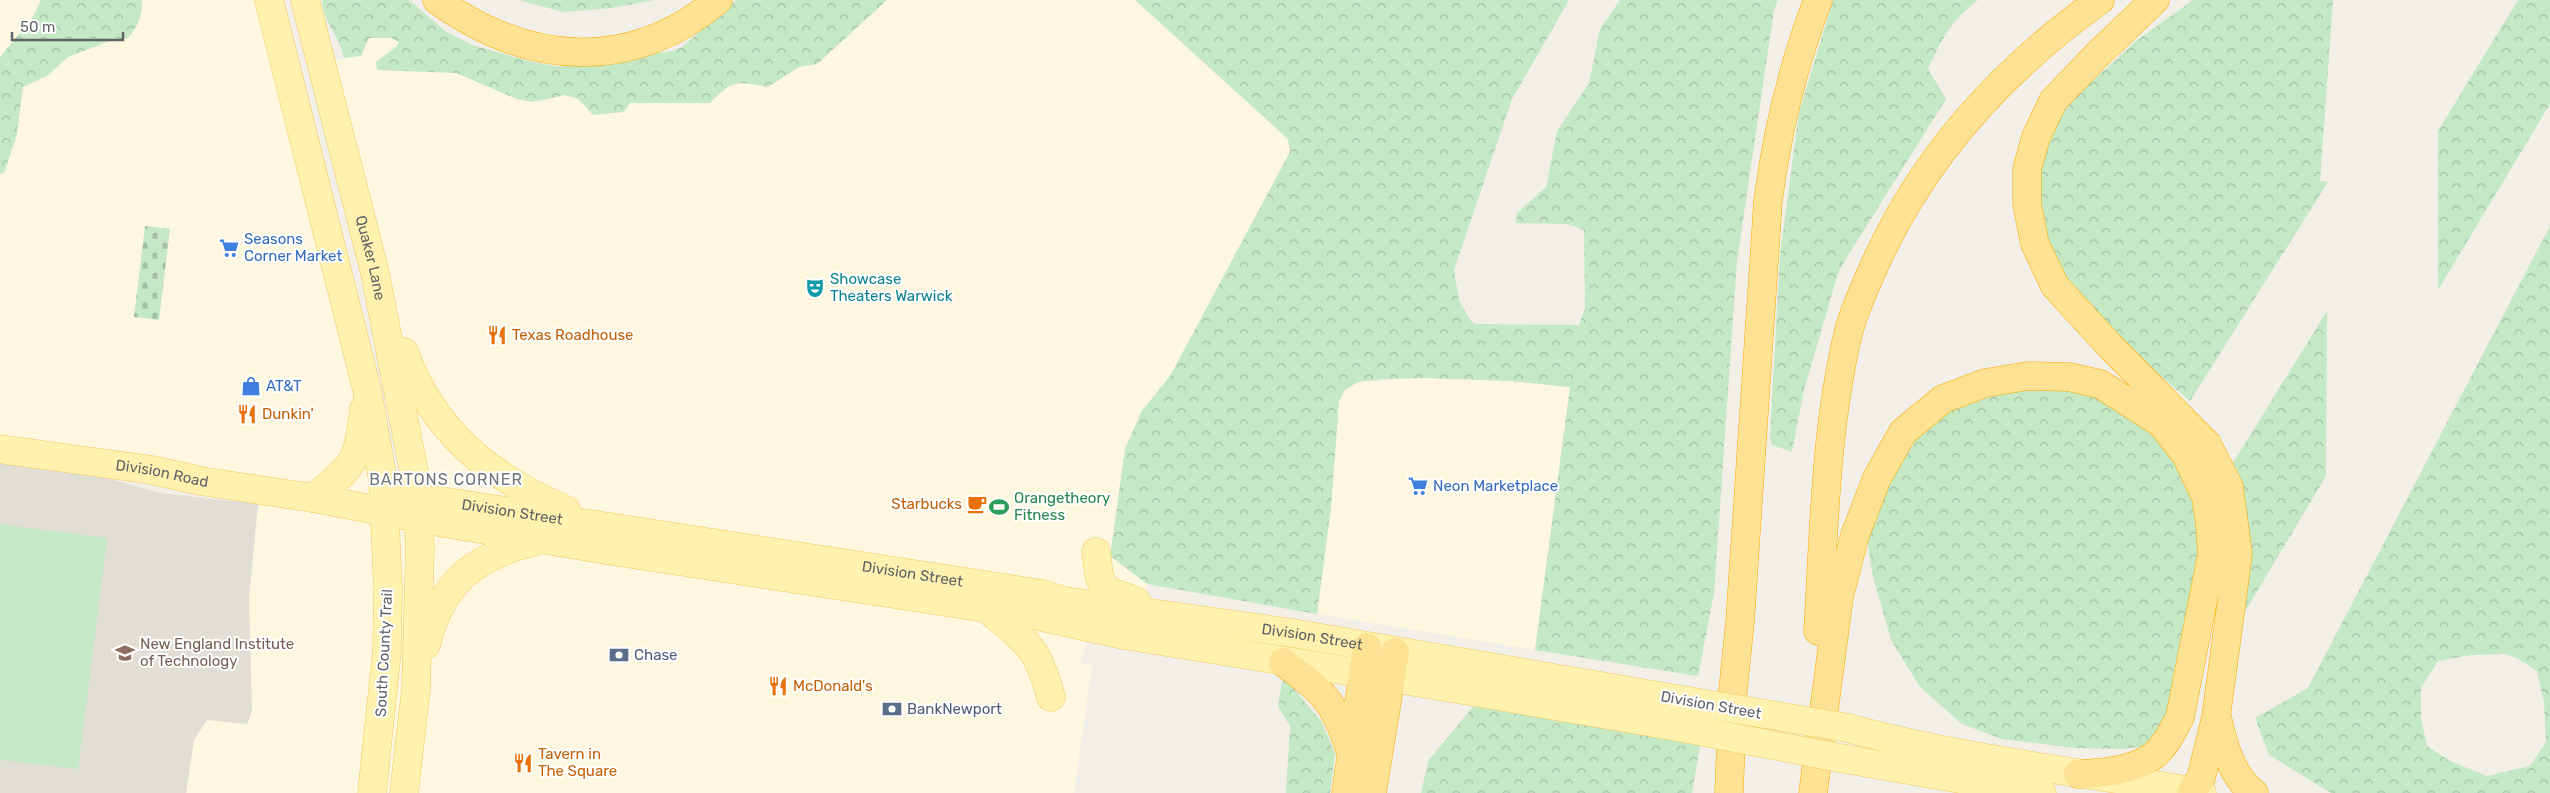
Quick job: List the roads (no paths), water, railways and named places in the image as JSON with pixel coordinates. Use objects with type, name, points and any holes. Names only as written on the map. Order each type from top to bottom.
[{"type":"highway","points":[[437,0],[474,23],[509,40],[546,50],[581,53],[616,50],[652,40],[686,23],[718,0]]},
{"type":"highway","points":[[1729,793],[1733,690],[1740,622],[1769,192],[1788,94],[1802,42],[1818,0]]},
{"type":"highway","points":[[1814,780],[1816,666],[1829,453],[1836,396],[1848,332],[1857,307],[1877,258],[1915,188],[1946,145],[1979,105],[2017,67],[2057,32],[2100,0]]},
{"type":"highway","points":[[2155,0],[2098,54],[2053,101],[2036,137],[2027,169],[2027,204],[2035,244],[2055,286],[2108,345],[2207,444],[2229,487],[2238,554],[2216,717],[2196,792]]},
{"type":"highway","points":[[1814,780],[1839,597],[1855,535],[1877,478],[1903,432],[1943,400],[1984,383],[2028,376],[2061,376],[2100,384],[2161,423],[2186,455],[2206,497],[2210,525],[2212,554],[2180,717],[2168,739],[2154,756],[2138,764],[2117,770],[2078,774]]},
{"type":"highway","points":[[1346,793],[1367,648]]},
{"type":"highway","points":[[1283,662],[1329,700],[1345,733],[1351,751]]},
{"type":"highway","points":[[1372,793],[1393,665]]},
{"type":"highway","points":[[2216,717],[2231,764],[2247,788],[2254,793]]},
{"type":"highway","points":[[1721,793],[1731,753]]},
{"type":"main road","points":[[269,0],[367,390],[378,449],[384,506]]},
{"type":"main road","name":"Quaker Lane","points":[[305,0],[375,273],[405,416],[419,509]]},
{"type":"main road","points":[[375,273],[416,380],[433,408],[456,437],[486,465],[522,490],[600,525]]},
{"type":"main road","points":[[313,498],[344,473],[355,458],[367,390]]},
{"type":"main road","name":"Division Road","points":[[4,449],[152,470],[201,481],[313,498],[384,506]]},
{"type":"main road","name":"Division Street","points":[[419,509],[441,501],[1163,615],[1292,633],[1367,648],[1393,665],[1678,728],[2042,793]]},
{"type":"main road","name":"Division Street","points":[[384,506],[419,509],[542,540],[1038,616],[1124,635],[1283,662],[1362,674],[1393,665],[1688,701],[1848,728],[1908,744],[2078,774],[2196,792]]},
{"type":"main road","name":"South County Trail","points":[[372,793],[387,650],[388,588],[384,506]]},
{"type":"main road","name":"South County Trail","points":[[404,793],[416,688],[419,509]]},
{"type":"main road","points":[[416,688],[435,614],[454,584],[485,560],[510,548],[542,540]]},
{"type":"main road","points":[[1096,552],[1099,579],[1104,586],[1112,593],[1128,597],[1163,615]]},
{"type":"main road","points":[[986,608],[1029,644],[1040,662],[1051,698]]},
{"type":"place","name":"Seasons Corner Market","points":[[229,248]]},
{"type":"place","name":"Showcase Theaters Warwick","points":[[815,288]]},
{"type":"place","name":"Texas Roadhouse","points":[[497,335]]},
{"type":"place","name":"AT&T","points":[[251,386]]},
{"type":"place","name":"Dunkin'","points":[[247,414]]},
{"type":"place","name":"Neon Marketplace","points":[[1418,486]]},
{"type":"place","name":"Starbucks","points":[[977,504]]},
{"type":"place","name":"Orangetheory Fitness","points":[[999,507]]},
{"type":"place","name":"New England Institute of Technology","points":[[125,653]]},
{"type":"place","name":"Chase","points":[[619,655]]},
{"type":"place","name":"McDonald's","points":[[778,686]]},
{"type":"place","name":"BankNewport","points":[[892,709]]},
{"type":"place","name":"Tavern in The Square","points":[[523,763]]},
{"type":"district","name":"BARTONS CORNER","points":[[446,479]]}]
